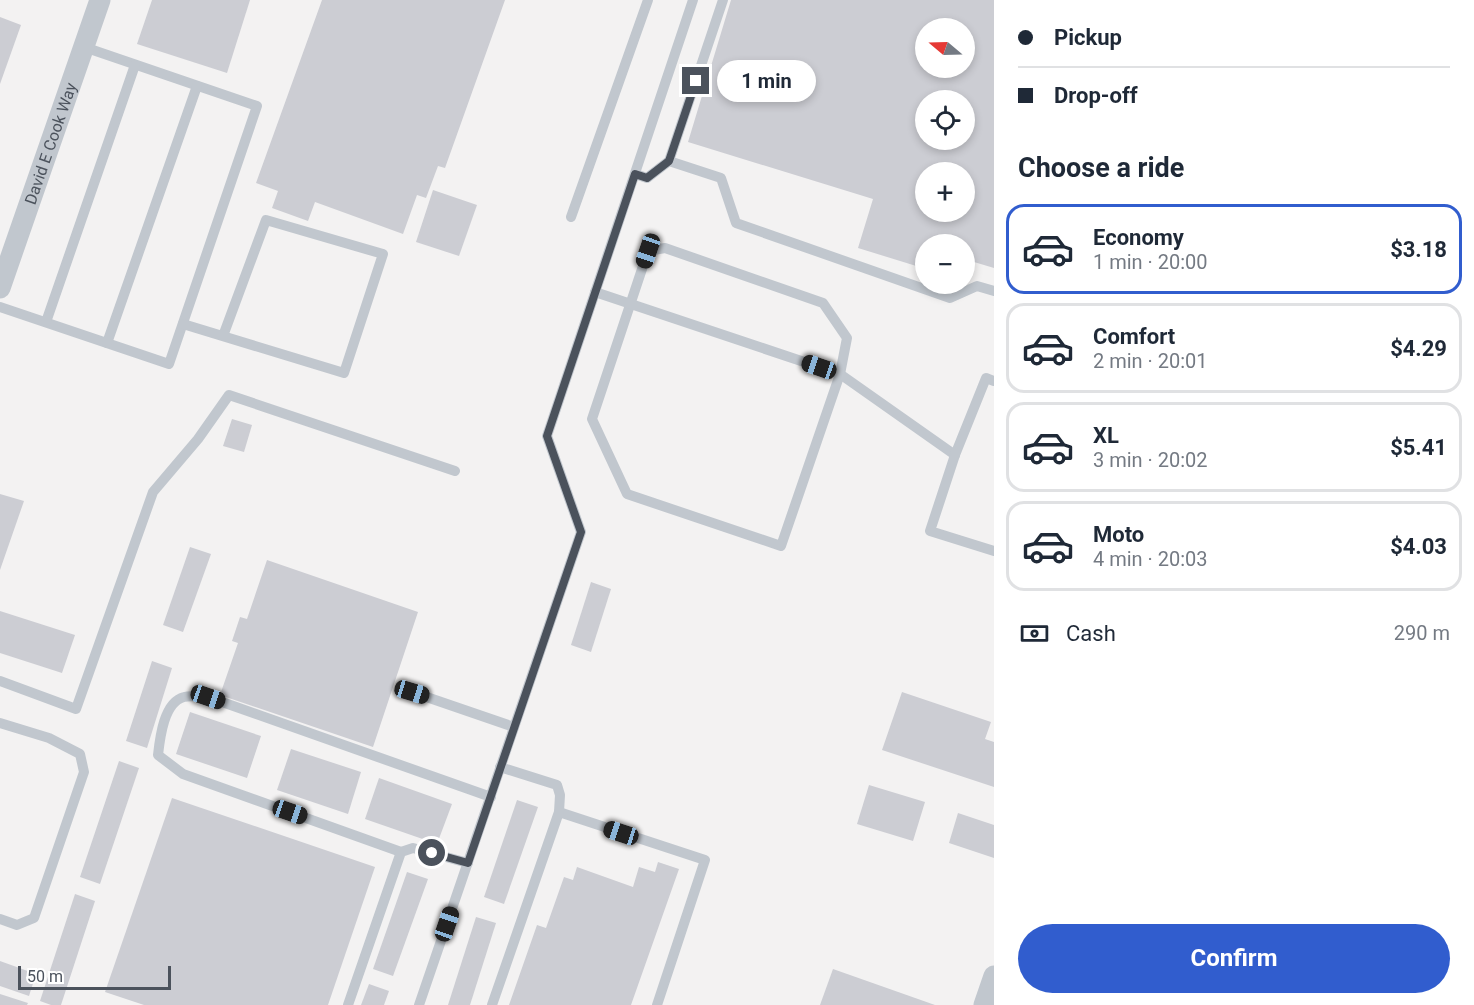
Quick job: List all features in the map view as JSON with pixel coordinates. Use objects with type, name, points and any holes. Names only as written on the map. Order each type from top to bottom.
[{"type":"street","name":"David E Cook Way","points":[[0,288],[100,0]]},
{"type":"street","points":[[984,1005],[994,976]]},
{"type":"lane","points":[[571,217],[648,0]]},
{"type":"lane","points":[[419,1005],[581,532],[547,436],[693,0]]},
{"type":"lane","points":[[635,174],[647,178],[669,161],[723,0]]},
{"type":"lane","points":[[0,307],[169,364],[257,106],[84,47]]},
{"type":"lane","points":[[46,322],[135,65]]},
{"type":"lane","points":[[107,343],[197,86]]},
{"type":"lane","points":[[669,161],[721,178],[736,223],[950,298],[977,286],[994,291]]},
{"type":"lane","points":[[183,324],[344,373],[383,254],[266,220],[223,336]]},
{"type":"lane","points":[[665,248],[823,303],[847,338],[840,374],[781,546],[627,494],[592,419],[648,251],[665,248]]},
{"type":"lane","points":[[595,291],[840,374],[955,455]]},
{"type":"lane","points":[[994,381],[986,378],[955,455],[930,531],[994,551]]},
{"type":"lane","points":[[0,681],[76,709],[153,492],[198,439],[229,395],[456,471]]},
{"type":"lane","points":[[412,692],[514,727]]},
{"type":"lane","points":[[468,863],[413,848],[401,852],[183,774],[158,755],[161,735],[172,705],[184,697],[208,697],[490,797]]},
{"type":"lane","points":[[0,723],[49,738],[80,754],[84,772],[34,918],[17,925],[0,919]]},
{"type":"lane","points":[[492,1005],[559,812],[560,795],[556,785],[500,768]]},
{"type":"lane","points":[[559,812],[705,860],[657,1005]]},
{"type":"lane","points":[[348,1005],[401,852]]},
{"type":"building","points":[[152,0],[250,0],[227,73],[137,44]]},
{"type":"building","points":[[322,0],[505,0],[445,168],[438,166],[426,198],[417,195],[403,234],[315,202],[308,221],[272,208],[278,191],[256,183]]},
{"type":"building","points":[[731,0],[994,0],[994,268],[975,262],[975,234],[915,234],[915,266],[858,248],[873,199],[688,142]]},
{"type":"building","points":[[0,17],[21,25],[0,84]]},
{"type":"building","points":[[433,190],[477,205],[459,256],[416,242]]},
{"type":"building","points":[[232,419],[252,425],[244,452],[223,446]]},
{"type":"building","points":[[0,494],[24,501],[0,570]]},
{"type":"building","points":[[190,547],[211,554],[183,632],[163,625]]},
{"type":"building","points":[[267,560],[418,612],[373,747],[220,695],[238,643],[232,641],[240,617],[247,619]]},
{"type":"building","points":[[591,582],[611,589],[591,652],[571,645]]},
{"type":"building","points":[[0,611],[75,635],[62,673],[0,653]]},
{"type":"building","points":[[152,661],[172,668],[147,748],[126,741]]},
{"type":"building","points":[[902,692],[991,722],[985,739],[994,742],[994,787],[882,750]]},
{"type":"building","points":[[190,712],[261,736],[247,778],[176,754]]},
{"type":"building","points":[[291,749],[361,772],[348,814],[277,790]]},
{"type":"building","points":[[119,761],[139,768],[100,884],[80,877]]},
{"type":"building","points":[[379,778],[452,804],[437,844],[365,819]]},
{"type":"building","points":[[869,785],[925,802],[913,841],[857,824]]},
{"type":"building","points":[[172,798],[375,867],[328,1005],[144,1005],[105,992]]},
{"type":"building","points":[[517,800],[538,807],[504,904],[484,897]]},
{"type":"building","points":[[958,813],[994,825],[994,858],[949,843]]},
{"type":"building","points":[[658,862],[679,869],[631,1005],[509,1005],[537,925],[546,928],[564,877],[573,880],[577,867],[633,887],[639,867],[655,872]]},
{"type":"building","points":[[407,872],[428,879],[393,976],[373,969]]},
{"type":"building","points":[[75,894],[95,901],[61,1005],[51,1005],[40,1001]]},
{"type":"building","points":[[476,917],[496,923],[470,1005],[448,1005]]},
{"type":"building","points":[[0,961],[36,974],[29,996],[0,986]]},
{"type":"building","points":[[833,969],[935,1005],[820,1005]]},
{"type":"building","points":[[369,984],[389,991],[384,1005],[361,1005]]},
{"type":"building","points":[[0,994],[28,1003],[27,1005],[0,1005]]},
{"type":"route","points":[[432,853],[468,863],[581,532],[547,436],[635,174],[647,178],[669,161],[696,81]]}]
